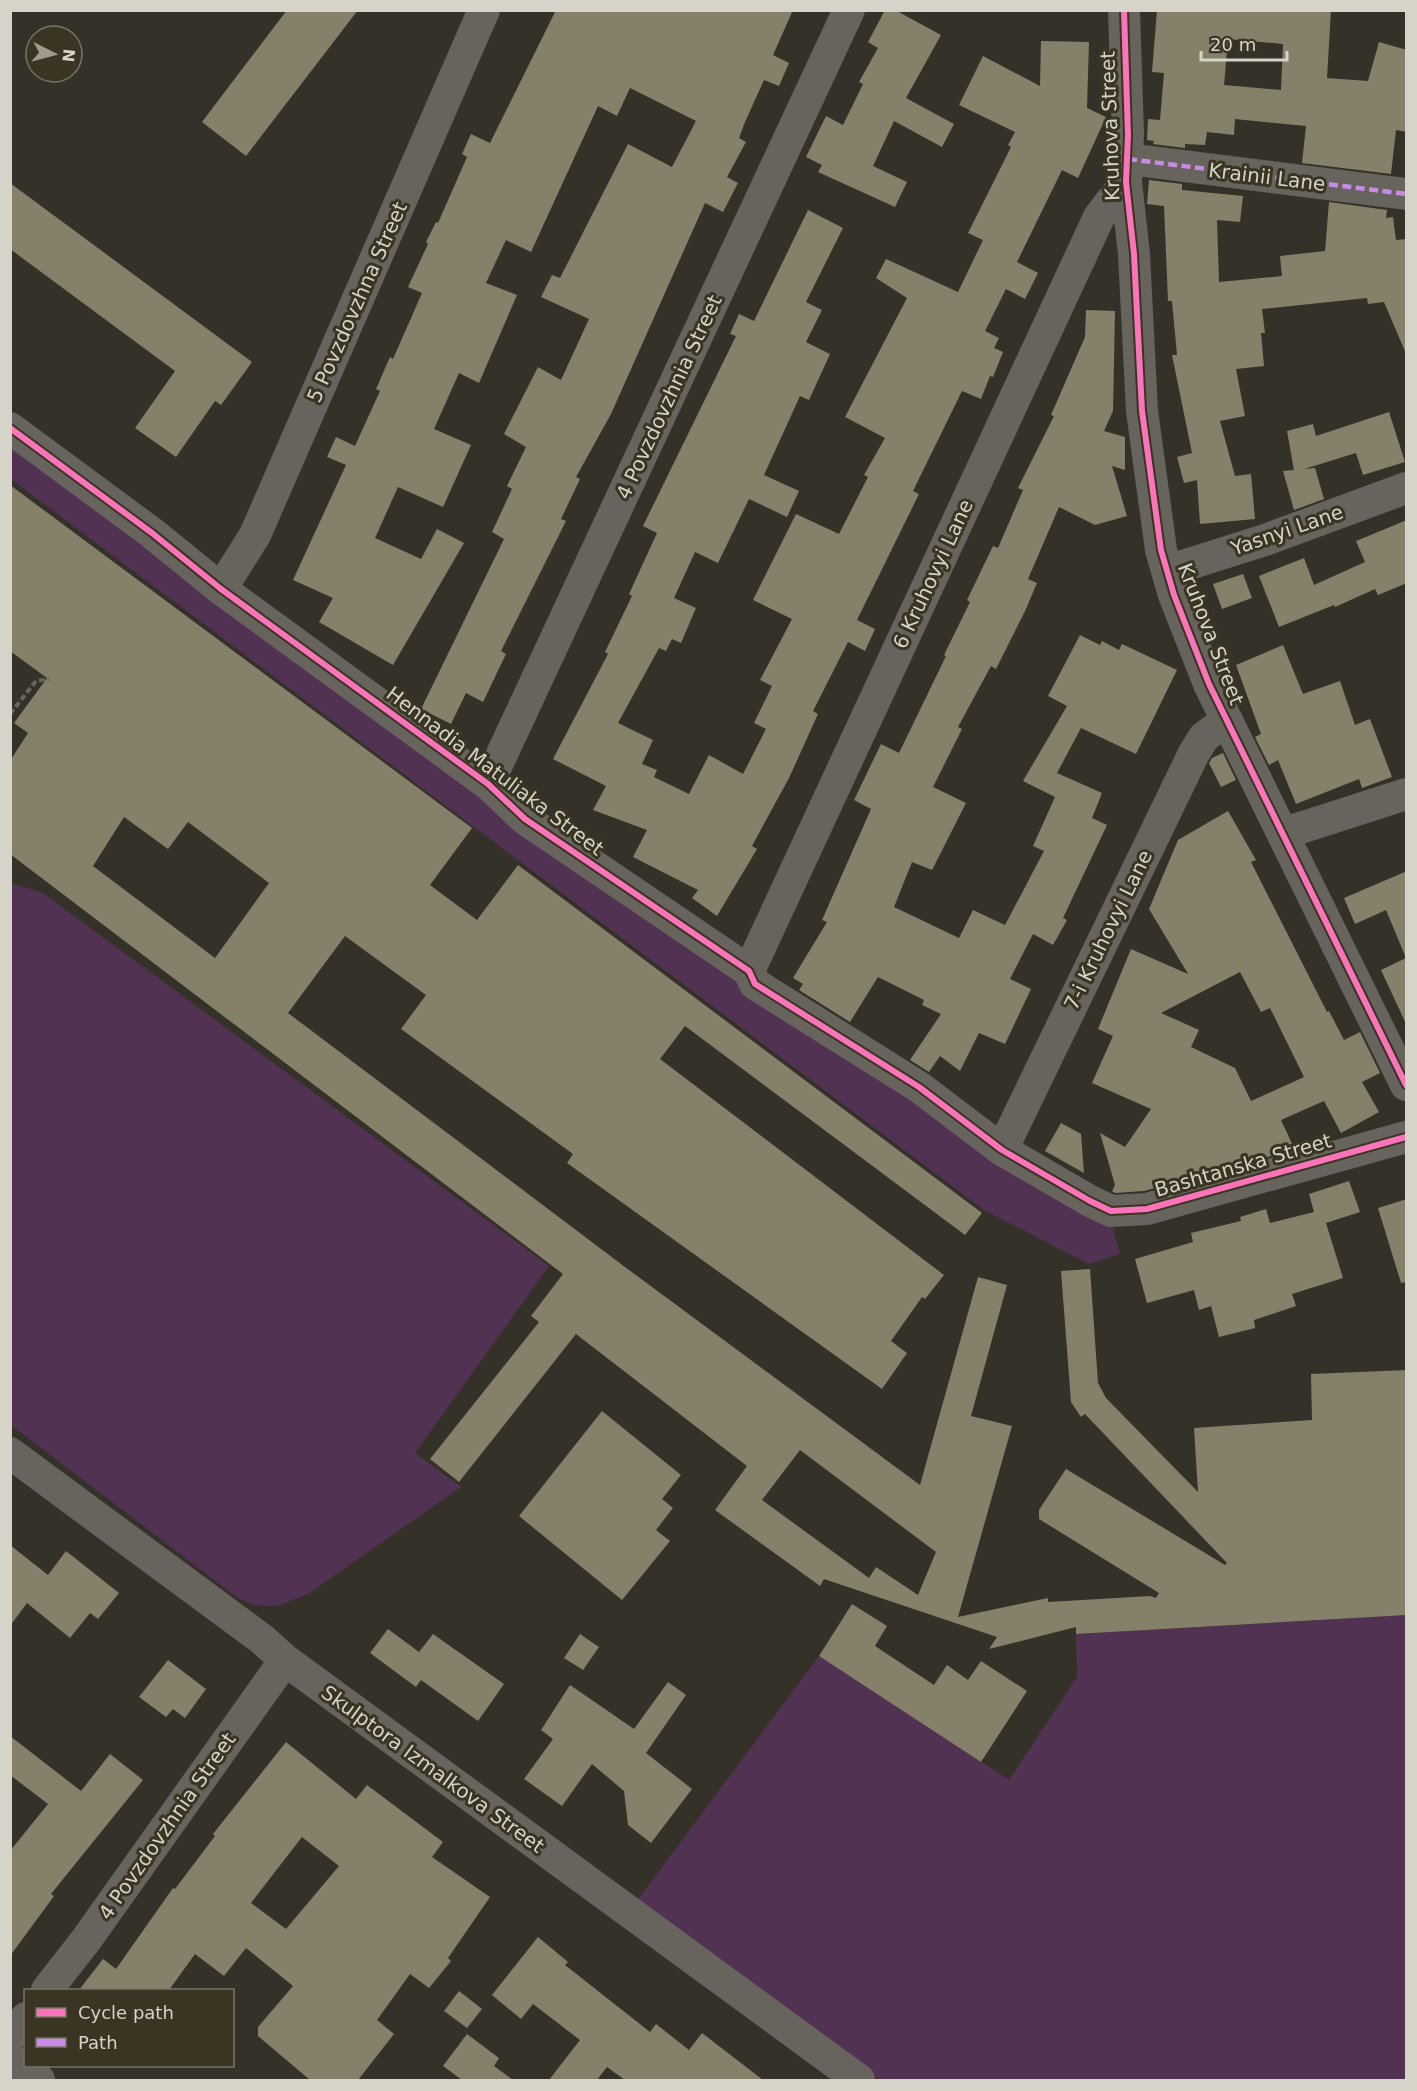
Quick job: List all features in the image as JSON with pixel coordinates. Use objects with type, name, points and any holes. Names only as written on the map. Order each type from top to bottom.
[{"type":"street","name":"5 Povzdovzhna Street","points":[[221,588],[255,535],[484,10]]},
{"type":"street","name":"4 Povzdovzhnia Street","points":[[488,784],[849,10]]},
{"type":"street","name":"Kruhova Street","points":[[1124,10],[1127,171],[1134,254],[1142,411],[1161,549],[1205,673],[1407,1085]]},
{"type":"street","name":"Krainii Lane","points":[[1127,171],[1407,194]]},
{"type":"street","name":"6 Kruhovyi Lane","points":[[749,971],[1099,217],[1127,171]]},
{"type":"street","name":"Hennadia Matuliaka Street","points":[[10,428],[152,533],[221,588],[488,784],[525,819],[749,971],[755,984],[919,1087],[1002,1150],[1090,1201]]},
{"type":"street","name":"Yasnyi Lane","points":[[1167,571],[1264,540],[1407,488]]},
{"type":"street","name":"7-i Kruhovyi Lane","points":[[1002,1150],[1194,753],[1203,737],[1227,720]]},
{"type":"street","points":[[1285,834],[1407,794]]},
{"type":"street","name":"Bashtanska Street","points":[[1090,1201],[1111,1211],[1147,1209],[1407,1137]]},
{"type":"street","name":"Skulptora Izmalkova Street","points":[[10,1453],[254,1633],[285,1660],[859,2080]]},
{"type":"street","name":"4 Povzdovzhnia Street","points":[[48,1989],[86,1940],[285,1660]]},
{"type":"street","points":[[10,2037],[24,2020]]},
{"type":"street","points":[[10,2060],[39,2080]]},
{"type":"path","points":[[10,714],[36,681],[49,679]]},
{"type":"shaded area","points":[[10,441],[1110,1217],[1120,1254],[1089,1264],[984,1210],[11,479]]},
{"type":"shaded area","points":[[11,883],[43,893],[549,1266],[415,1453],[461,1487],[308,1594],[277,1606],[255,1605],[238,1598],[11,1425]]},
{"type":"shaded area","points":[[1406,1615],[1406,2080],[880,2080],[636,1902],[819,1656],[1009,1780],[1077,1677],[1076,1634]]},
{"type":"building","points":[[287,10],[358,10],[246,156],[202,122]]},
{"type":"building","points":[[556,10],[793,10],[773,55],[789,63],[779,86],[764,80],[745,122],[739,138],[746,142],[727,177],[738,183],[723,212],[705,203],[611,414],[576,477],[580,479],[561,519],[566,521],[501,651],[506,654],[483,702],[466,693],[451,724],[421,709],[504,539],[492,532],[512,489],[507,486],[526,447],[504,434],[538,367],[561,380],[589,319],[541,297],[552,275],[560,278],[628,144],[672,167],[696,121],[630,88],[617,116],[598,106],[531,252],[506,240],[486,283],[517,295],[479,383],[459,373],[434,429],[471,445],[443,507],[398,487],[375,538],[421,559],[437,529],[464,543],[393,665],[319,622],[333,598],[293,580],[346,465],[327,457],[336,437],[355,446],[380,391],[376,389],[390,357],[393,359],[422,293],[408,287],[428,244],[426,242],[436,222],[438,223],[467,157],[462,154],[471,134],[490,143]]},
{"type":"building","points":[[885,10],[895,10],[941,35],[906,98],[954,124],[942,147],[894,121],[873,166],[907,182],[895,207],[818,172],[822,165],[806,157],[826,116],[843,125],[863,84],[859,82],[878,48],[868,42]]},
{"type":"building","points":[[1157,10],[1331,10],[1327,78],[1368,81],[1379,42],[1407,50],[1407,132],[1396,130],[1391,174],[1302,163],[1306,126],[1235,119],[1234,135],[1207,132],[1205,145],[1185,144],[1185,148],[1153,144],[1154,141],[1147,140],[1148,119],[1160,120],[1164,73],[1152,72]],"holes":[[[1228,39],[1283,44],[1281,90],[1224,85]]]},
{"type":"building","points":[[1041,41],[1089,42],[1087,108],[1106,117],[1078,178],[1062,170],[1017,262],[1038,273],[1025,299],[1006,289],[985,331],[999,338],[994,348],[1003,352],[981,399],[962,391],[913,491],[919,494],[857,620],[875,629],[865,651],[848,642],[813,711],[818,714],[789,778],[752,846],[757,849],[717,916],[692,898],[698,890],[633,857],[647,830],[593,810],[606,786],[553,759],[608,654],[605,652],[632,596],[629,594],[657,533],[643,526],[736,336],[730,334],[739,314],[754,321],[808,210],[843,228],[806,302],[822,310],[806,342],[830,354],[809,400],[800,396],[764,475],[799,491],[787,517],[749,499],[718,563],[695,552],[674,598],[696,608],[681,643],[672,639],[666,651],[659,648],[618,723],[653,740],[642,764],[657,770],[654,777],[689,794],[709,755],[743,774],[766,729],[754,723],[772,686],[760,680],[792,619],[753,600],[796,514],[839,534],[868,477],[864,475],[885,438],[845,417],[907,298],[876,278],[886,259],[958,292],[983,240],[968,233],[1011,147],[1008,145],[1015,132],[959,105],[983,56],[1040,86]]},
{"type":"building","points":[[1149,180],[1182,184],[1182,190],[1243,196],[1240,222],[1217,220],[1219,282],[1282,276],[1280,256],[1325,251],[1329,202],[1387,210],[1386,218],[1393,217],[1396,240],[1407,239],[1407,356],[1384,302],[1368,304],[1367,298],[1262,309],[1265,333],[1261,333],[1264,366],[1236,369],[1245,416],[1220,421],[1235,476],[1251,474],[1255,519],[1200,524],[1197,480],[1184,483],[1177,457],[1192,453],[1172,355],[1177,355],[1172,301],[1168,301],[1164,206],[1147,204]]},
{"type":"building","points":[[10,183],[252,362],[221,405],[215,401],[176,457],[135,428],[175,371],[10,249]]},
{"type":"building","points":[[1086,310],[1115,311],[1113,411],[1104,431],[1125,437],[1125,470],[1112,466],[1127,516],[1095,525],[1059,507],[1028,579],[1037,583],[1026,609],[996,669],[991,666],[958,727],[962,729],[933,787],[966,803],[932,870],[912,862],[894,907],[959,938],[973,910],[1005,925],[1044,851],[1033,846],[1055,797],[1023,781],[1067,706],[1048,696],[1080,635],[1100,645],[1102,641],[1119,650],[1122,644],[1177,670],[1136,754],[1081,728],[1057,773],[1102,793],[1092,818],[1107,825],[1063,918],[1067,920],[1053,945],[1033,934],[1010,979],[1031,989],[1005,1044],[979,1033],[960,1071],[940,1056],[929,1072],[910,1060],[941,1014],[922,1005],[924,1000],[878,977],[850,1022],[799,990],[803,984],[793,978],[827,922],[822,920],[871,809],[854,800],[881,744],[899,753],[946,656],[944,655],[970,602],[967,600],[993,546],[998,548],[1023,490],[1018,488],[1054,416],[1051,415],[1085,337]]},
{"type":"building","points":[[1389,412],[1405,462],[1363,475],[1356,453],[1304,469],[1315,468],[1324,499],[1294,510],[1283,471],[1294,470],[1287,431],[1313,424],[1316,436]]},
{"type":"building","points":[[10,485],[472,828],[430,885],[477,920],[518,865],[982,1213],[965,1235],[685,1026],[660,1059],[944,1275],[925,1299],[922,1297],[891,1341],[907,1353],[882,1389],[567,1163],[573,1154],[401,1029],[426,995],[345,936],[288,1013],[625,1267],[920,1485],[978,1277],[1007,1285],[971,1416],[1012,1426],[958,1617],[1048,1598],[1048,1602],[1150,1596],[1156,1598],[1159,1593],[1039,1519],[1039,1510],[1066,1469],[1225,1565],[1227,1563],[1085,1414],[1081,1417],[1071,1402],[1061,1271],[1090,1269],[1098,1383],[1106,1398],[1198,1492],[1194,1428],[1312,1420],[1311,1374],[1407,1370],[1407,1615],[1076,1634],[1076,1627],[989,1649],[997,1637],[824,1579],[820,1586],[715,1510],[747,1466],[576,1334],[459,1482],[430,1459],[539,1322],[531,1316],[563,1274],[10,854],[10,761],[28,733],[14,723],[47,678],[10,651]],"holes":[[[124,817],[168,849],[188,822],[269,883],[215,958],[93,866]],[[800,1450],[936,1552],[918,1595],[876,1567],[869,1578],[762,1500]]]},
{"type":"building","points":[[1407,520],[1407,583],[1378,595],[1375,589],[1335,607],[1334,605],[1279,627],[1259,576],[1304,558],[1314,585],[1365,562],[1356,541]]},
{"type":"building","points":[[1243,574],[1252,598],[1222,609],[1213,584]]},
{"type":"building","points":[[1283,645],[1303,694],[1340,681],[1355,725],[1370,719],[1392,777],[1362,788],[1359,779],[1296,804],[1278,760],[1269,765],[1255,737],[1261,734],[1236,665]]},
{"type":"building","points":[[1223,753],[1236,780],[1221,787],[1209,763],[1212,758]]},
{"type":"building","points":[[1228,811],[1256,860],[1251,862],[1327,1012],[1329,1011],[1344,1040],[1360,1032],[1380,1073],[1362,1082],[1379,1112],[1341,1133],[1324,1101],[1281,1120],[1294,1148],[1285,1152],[1264,1158],[1262,1154],[1243,1164],[1144,1191],[1115,1193],[1112,1191],[1115,1185],[1100,1133],[1125,1147],[1151,1109],[1092,1083],[1113,1036],[1098,1029],[1131,949],[1188,974],[1149,909],[1178,840]],"holes":[[[1240,972],[1261,1012],[1270,1008],[1304,1077],[1251,1101],[1235,1068],[1191,1047],[1199,1030],[1161,1013]]]},
{"type":"building","points":[[1407,871],[1407,1026],[1381,970],[1406,958],[1386,910],[1355,924],[1344,898]]},
{"type":"building","points":[[1061,1123],[1081,1134],[1084,1173],[1045,1151]]},
{"type":"building","points":[[1349,1181],[1360,1212],[1326,1223],[1343,1278],[1292,1294],[1296,1306],[1254,1320],[1255,1328],[1219,1337],[1211,1306],[1199,1310],[1194,1290],[1147,1303],[1135,1259],[1193,1242],[1191,1233],[1241,1221],[1240,1217],[1266,1209],[1270,1223],[1314,1212],[1309,1194]]},
{"type":"building","points":[[1407,1199],[1407,1282],[1401,1283],[1378,1208]]},
{"type":"building","points":[[602,1411],[681,1475],[662,1499],[673,1508],[656,1530],[670,1541],[622,1600],[519,1516]]},
{"type":"building","points":[[10,1545],[48,1575],[66,1551],[119,1593],[98,1619],[90,1613],[70,1638],[27,1603],[10,1626]]},
{"type":"building","points":[[852,1604],[887,1626],[875,1646],[934,1685],[947,1665],[968,1680],[981,1661],[1027,1691],[981,1762],[819,1656]]},
{"type":"building","points":[[388,1629],[419,1652],[433,1634],[504,1684],[478,1721],[421,1680],[416,1687],[370,1653]]},
{"type":"building","points":[[580,1634],[599,1647],[583,1670],[564,1658]]},
{"type":"building","points":[[168,1660],[206,1689],[185,1718],[173,1709],[166,1717],[139,1697]]},
{"type":"building","points":[[668,1682],[686,1695],[646,1753],[692,1789],[651,1843],[628,1825],[624,1791],[592,1764],[562,1806],[524,1779],[553,1739],[541,1730],[570,1685],[634,1729]]},
{"type":"building","points":[[10,1736],[81,1791],[110,1754],[143,1780],[51,1894],[54,1896],[10,1956],[10,1851],[48,1804],[10,1775]]},
{"type":"building","points":[[286,1742],[356,1799],[367,1785],[443,1842],[432,1857],[490,1897],[448,1958],[451,1961],[429,1988],[410,1974],[377,2020],[394,2034],[358,2080],[310,2080],[258,2036],[258,2027],[293,1986],[246,1948],[224,1976],[195,1954],[170,1989],[80,1989],[103,1959],[116,1969],[173,1888],[175,1889],[215,1836],[213,1834]],"holes":[[[302,1837],[339,1866],[286,1929],[251,1903]]]},
{"type":"building","points":[[538,1937],[568,1962],[565,1965],[650,2032],[656,2024],[689,2050],[702,2033],[763,2080],[625,2080],[607,2067],[597,2080],[549,2080],[580,2040],[533,2004],[521,2019],[492,1995]]},
{"type":"building","points":[[459,1991],[482,2009],[467,2028],[444,2011]]},
{"type":"building","points":[[467,2034],[499,2058],[494,2066],[513,2080],[462,2080],[443,2066]]},
{"type":"marked path","points":[[1128,159],[1406,194]]},
{"type":"cycle path","points":[[1124,10],[1128,135],[1126,182],[1134,254],[1142,411],[1161,550],[1174,595],[1209,684],[1406,1085]]},
{"type":"cycle path","points":[[10,428],[152,533],[221,589],[488,784],[525,819],[749,971],[755,984],[919,1087],[1002,1150],[1090,1201],[1111,1211],[1147,1209],[1406,1137]]}]
